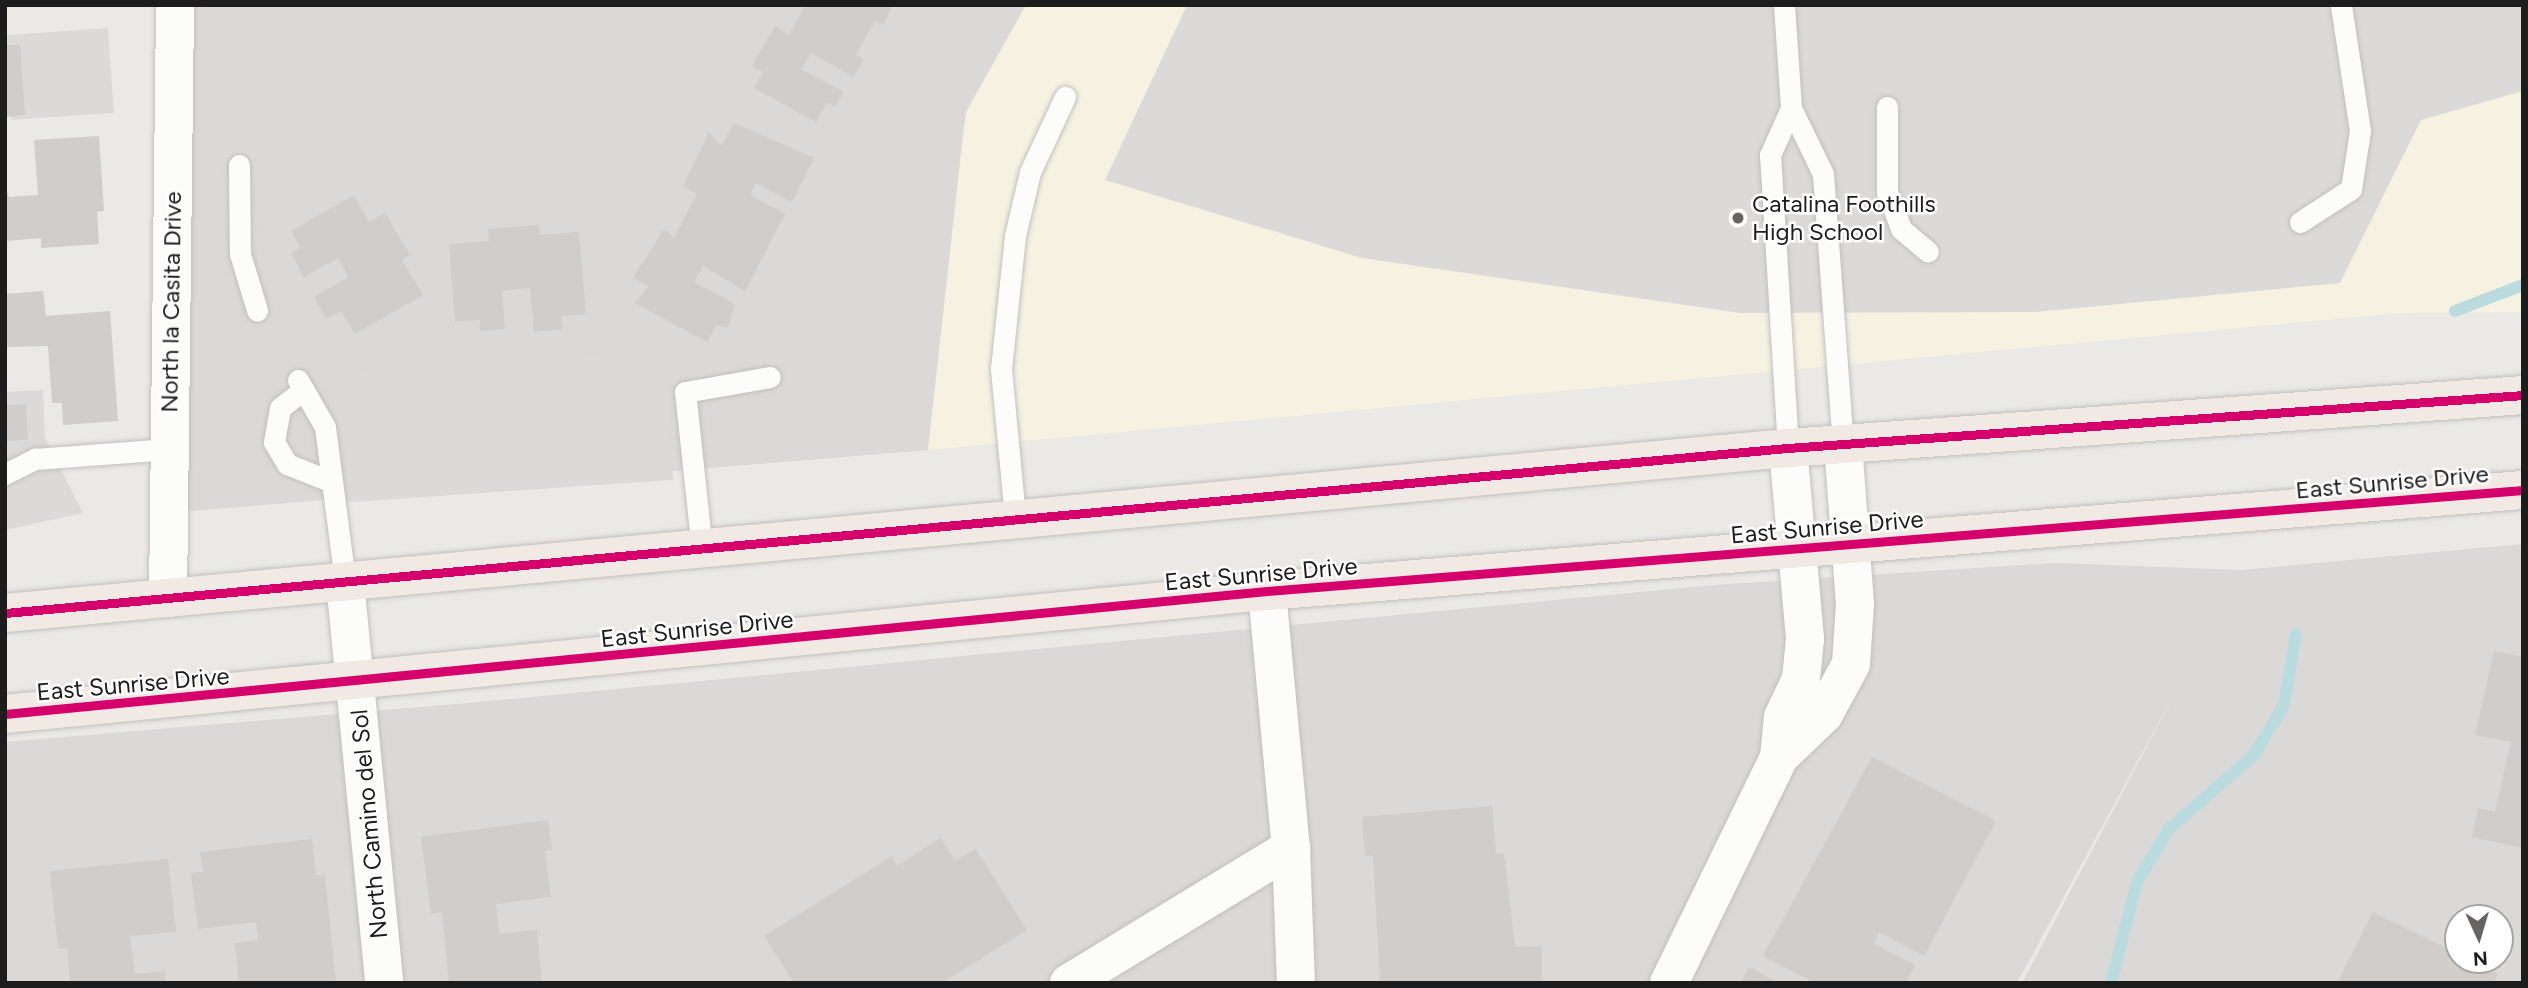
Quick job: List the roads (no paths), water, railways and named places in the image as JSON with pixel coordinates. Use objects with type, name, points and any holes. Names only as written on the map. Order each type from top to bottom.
[{"type":"main road","points":[[5,614],[702,550],[1015,517],[1788,448],[2523,395]]},
{"type":"main road","name":"East Sunrise Drive","points":[[5,714],[355,683],[1267,591],[2523,491]]},
{"type":"street","name":"North la Casita Drive","points":[[168,598],[175,5]]},
{"type":"street","points":[[1779,757],[1825,714],[1851,664],[1855,604],[1843,444]]},
{"type":"street","points":[[1669,983],[1779,757],[1783,717],[1801,678],[1805,639],[1788,448]]},
{"type":"street","name":"North Camino del Sol","points":[[345,582],[384,983]]},
{"type":"street","points":[[1267,591],[1292,848],[1296,983]]},
{"type":"street","points":[[1069,983],[1292,848]]},
{"type":"lane","points":[[1784,5],[1791,107],[1823,174],[1843,444]]},
{"type":"lane","points":[[2300,222],[2351,189],[2360,131],[2341,5]]},
{"type":"lane","points":[[1015,517],[1001,369],[1015,236],[1030,172],[1065,97]]},
{"type":"lane","points":[[1788,448],[1770,155],[1791,107]]},
{"type":"lane","points":[[1886,107],[1887,192],[1902,229],[1928,252]]},
{"type":"lane","points":[[239,165],[240,254],[257,310]]},
{"type":"lane","points":[[702,550],[685,392],[770,377]]},
{"type":"lane","points":[[332,482],[287,464],[274,442],[280,408],[301,385],[325,427],[345,582]]},
{"type":"lane","points":[[5,474],[35,459],[169,449]]},
{"type":"waterway","points":[[2455,311],[2523,285]]},
{"type":"waterway","points":[[2111,983],[2137,882],[2169,829],[2254,755],[2284,705],[2296,634]]},
{"type":"place","name":"Catalina Foothills High School","points":[[1738,218]]}]
